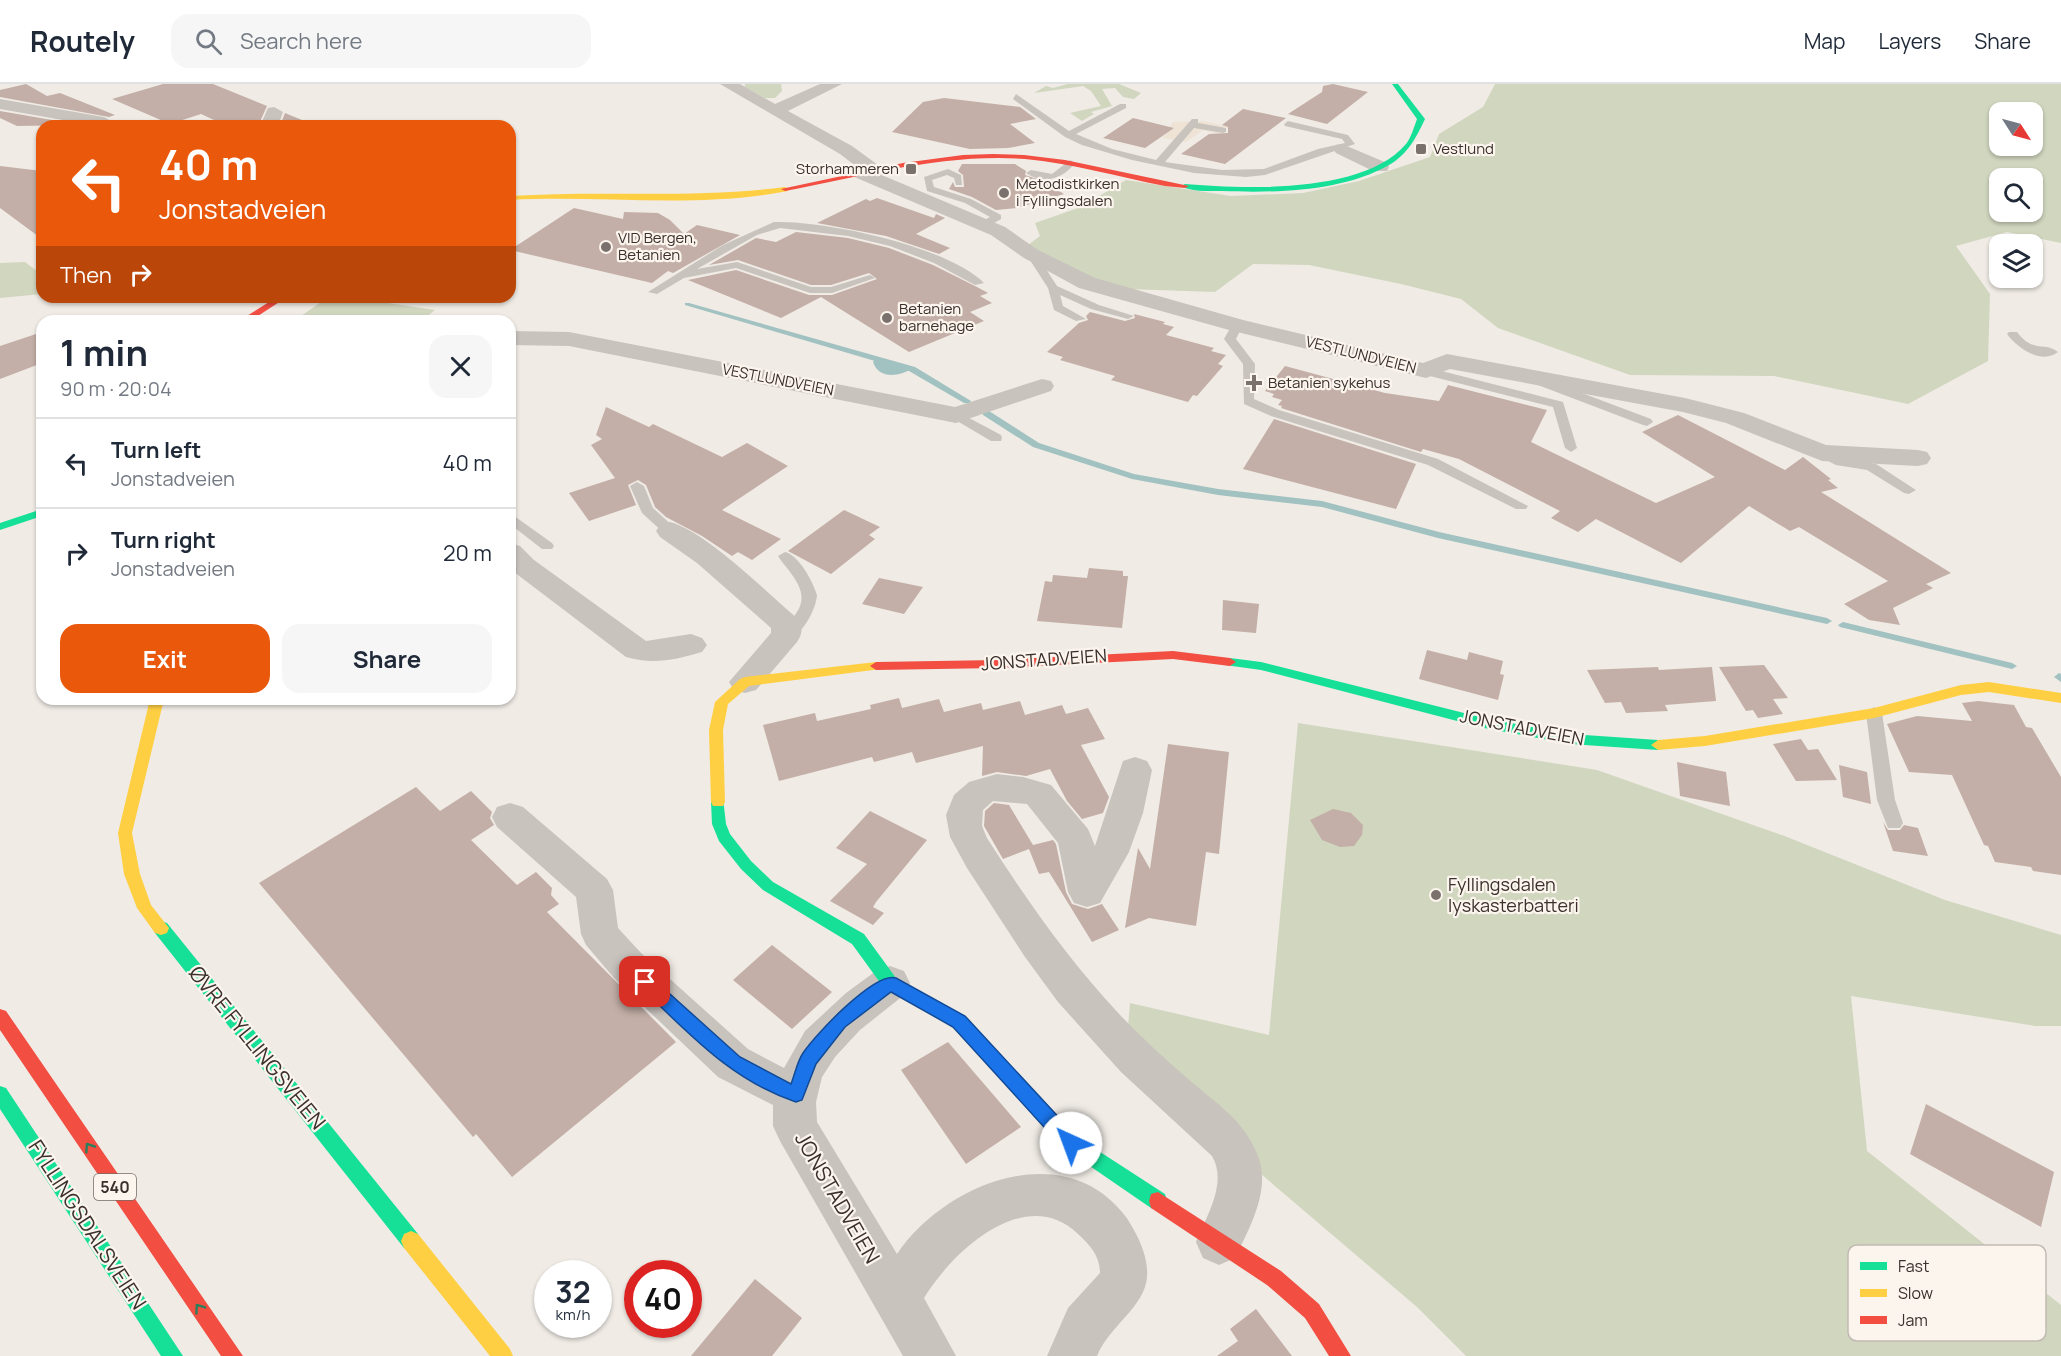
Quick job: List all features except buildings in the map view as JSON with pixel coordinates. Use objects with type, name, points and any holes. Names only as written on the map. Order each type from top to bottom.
[{"type":"main road","points":[[516,198],[577,193],[744,195],[790,188],[919,160],[969,156],[1070,163],[1143,180],[1230,190],[1304,187],[1334,182],[1380,168],[1412,146],[1420,132],[1421,119],[1395,84]]},
{"type":"main road","points":[[254,315],[273,303]]},
{"type":"main road","points":[[0,516],[36,505]]},
{"type":"main road","points":[[0,527],[36,514]]},
{"type":"main road","name":"JONSTADVEIEN","points":[[745,682],[899,664],[998,664],[1066,658],[1173,655],[1261,666],[1484,723],[1569,740],[1664,744],[1705,741],[1874,713],[1961,690],[1989,687],[2061,698]]},
{"type":"main road","points":[[745,682],[722,702],[716,730],[718,814],[724,837],[746,865],[768,886],[858,939],[890,984],[959,1022],[1071,1143],[1274,1278],[1312,1311],[1341,1356]]},
{"type":"main road","name":"ØVRE FYLLINGSVEIEN","points":[[156,705],[124,832],[132,874],[145,908],[503,1356]]},
{"type":"main road","name":"540","points":[[0,1016],[232,1356]]},
{"type":"main road","name":"FYLLINGSDALSVEIEN","points":[[0,1094],[173,1356]]},
{"type":"street","points":[[728,84],[846,150],[865,171]]},
{"type":"street","points":[[775,110],[834,84]]},
{"type":"street","points":[[0,104],[92,120]]},
{"type":"street","points":[[1342,149],[1380,168]]},
{"type":"street","name":"VESTLUNDVEIEN","points":[[865,171],[867,178],[998,231],[1032,255],[1088,283],[1237,325],[1426,371],[1447,362],[1686,405],[1735,418],[1822,453],[1918,458]]},
{"type":"street","name":"VESTLUNDVEIEN","points":[[516,338],[569,339],[956,415],[1042,386]]},
{"type":"street","points":[[670,531],[707,557],[786,625],[786,635],[745,682]]},
{"type":"street","points":[[516,558],[637,650],[658,651],[691,645]]},
{"type":"street","points":[[1135,770],[1125,813],[1111,852],[1087,892],[1075,839],[1039,794],[1013,787],[984,789],[973,797],[963,816],[966,831],[1008,902],[1064,983],[1128,1052],[1207,1119],[1232,1148],[1239,1168],[1238,1202],[1219,1242]]},
{"type":"street","points":[[510,817],[594,890],[600,934],[628,966],[734,1063],[796,1094]]},
{"type":"street","name":"JONSTADVEIEN","points":[[890,984],[839,1021],[809,1059],[796,1094],[795,1126],[895,1299],[931,1356]]},
{"type":"street","points":[[895,1299],[933,1244],[963,1220],[985,1207],[1012,1197],[1042,1193],[1081,1207],[1102,1225],[1122,1253],[1122,1285],[1097,1309],[1086,1325],[1072,1356]]},
{"type":"lane","points":[[1016,97],[1068,135],[1107,151],[1200,172],[1254,173],[1287,165],[1322,151],[1342,149],[1351,144],[1345,137],[1288,124]]},
{"type":"lane","points":[[1068,135],[1123,106]]},
{"type":"lane","points":[[1160,163],[1193,123],[1223,130]]},
{"type":"lane","points":[[1031,173],[1053,177],[1061,174],[1070,163]]},
{"type":"lane","points":[[959,183],[958,177],[948,172],[927,179],[930,189],[968,201],[997,217],[983,225]]},
{"type":"lane","points":[[653,292],[700,261],[773,225],[813,228],[874,238],[906,247],[948,265],[979,283]]},
{"type":"lane","points":[[1032,255],[1053,288],[1059,308],[1080,319]]},
{"type":"lane","points":[[681,275],[737,265],[810,290],[832,290],[870,278]]},
{"type":"lane","points":[[1053,288],[1095,307],[1128,316]]},
{"type":"lane","points":[[1237,325],[1230,339],[1249,364],[1248,401],[1275,413],[1433,462],[1521,506]]},
{"type":"lane","points":[[2013,334],[2025,348],[2035,352],[2052,352]]},
{"type":"lane","points":[[1426,371],[1559,405],[1571,448]]},
{"type":"lane","points":[[1528,376],[1647,422]]},
{"type":"lane","points":[[956,415],[996,438]]},
{"type":"lane","points":[[1822,453],[1841,462],[1871,467],[1909,489]]},
{"type":"lane","points":[[637,486],[647,510],[670,531]]},
{"type":"lane","points":[[516,522],[546,546]]},
{"type":"lane","points":[[785,556],[809,587],[812,598],[802,618],[786,635]]},
{"type":"lane","points":[[1874,713],[1886,800],[1894,823]]},
{"type":"green space","points":[[745,84],[781,84],[782,91],[775,98],[765,98],[745,87]]},
{"type":"green space","points":[[1068,84],[1119,84],[1141,93],[1134,99],[1123,97],[1115,88],[1102,89],[1112,106],[1091,112],[1094,114],[1082,121],[1070,113],[1101,106],[1091,91],[1083,86],[1034,93],[1046,86],[1053,88]]},
{"type":"green space","points":[[1495,84],[2061,84],[2061,243],[2043,239],[2043,234],[2007,232],[1989,234],[1989,237],[1956,246],[1990,294],[1988,361],[1908,404],[1774,376],[1630,375],[1498,328],[1461,299],[1309,265],[1253,264],[1215,292],[1128,289],[1052,265],[1020,251],[1040,236],[1035,223],[1081,207],[1126,180],[1231,196],[1303,193],[1359,181],[1430,157],[1439,134],[1483,107]]},
{"type":"green space","points":[[25,262],[36,270],[36,295],[0,298],[0,263]]},
{"type":"green space","points":[[320,303],[388,303],[435,310],[429,315],[302,315]]},
{"type":"green space","points":[[1298,723],[1597,770],[1787,837],[1945,900],[2061,935],[2061,1026],[2035,1026],[1851,996],[1867,1151],[1985,1245],[1848,1245],[1848,1341],[2046,1341],[2046,1293],[2061,1305],[2061,1356],[1466,1356],[1417,1307],[1193,1116],[1127,1039],[1130,1003],[1269,1035]]},
{"type":"shaded area","points":[[1203,121],[1228,127],[1218,134],[1203,130],[1186,142],[1163,138],[1173,122]]},
{"type":"water","points":[[876,358],[912,369],[896,375],[885,374],[876,368],[873,362]]},
{"type":"waterway","points":[[687,304],[912,369],[967,401]]},
{"type":"waterway","points":[[986,413],[1036,445],[1132,476],[1218,492],[1322,504],[1438,535],[1827,621]]},
{"type":"waterway","points":[[1843,625],[2012,666]]},
{"type":"traffic: fast","points":[[1185,186],[1245,189],[1320,184],[1356,176],[1387,163],[1409,145],[1421,119],[1395,84]]},
{"type":"traffic: fast","points":[[0,527],[36,514]]},
{"type":"traffic: fast","points":[[1230,662],[1261,666],[1484,723],[1570,739],[1658,745]]},
{"type":"traffic: fast","points":[[718,802],[719,824],[724,837],[746,865],[768,886],[858,939],[890,983],[959,1022],[1071,1143],[1158,1201]]},
{"type":"traffic: fast","points":[[161,928],[411,1241]]},
{"type":"traffic: fast","points":[[0,1094],[173,1356]]},
{"type":"traffic: slow","points":[[516,198],[579,195],[717,196],[785,189]]},
{"type":"traffic: slow","points":[[718,802],[716,730],[722,702],[745,682],[876,666]]},
{"type":"traffic: slow","points":[[1658,745],[1705,741],[1874,713],[1961,690],[1989,687],[2061,698]]},
{"type":"traffic: slow","points":[[156,705],[125,833],[132,874],[145,908],[161,928]]},
{"type":"traffic: slow","points":[[411,1241],[503,1356]]},
{"type":"traffic: jam","points":[[785,189],[903,165],[963,157],[993,156],[1044,159],[1185,186]]},
{"type":"traffic: jam","points":[[254,315],[273,303]]},
{"type":"traffic: jam","points":[[876,666],[998,664],[1173,655],[1230,662]]},
{"type":"traffic: jam","points":[[0,1016],[233,1356]]},
{"type":"traffic: jam","points":[[1158,1201],[1274,1278],[1312,1311],[1341,1356]]},
{"type":"place","name":"Vestlund","points":[[1421,149]]},
{"type":"place","name":"Storhammeren","points":[[911,169]]},
{"type":"place","name":"Metodistkirken i Fyllingsdalen","points":[[1004,193]]},
{"type":"place","name":"VID Bergen, Betanien","points":[[606,247]]},
{"type":"place","name":"Betanien barnehage","points":[[887,318]]},
{"type":"place","name":"Betanien sykehus","points":[[1254,383]]},
{"type":"place","name":"Fyllingsdalen lyskasterbatteri","points":[[1436,895]]},
{"type":"route","points":[[645,982],[734,1063],[796,1094],[809,1059],[839,1021],[890,984],[916,996],[959,1022],[1071,1143]]}]
